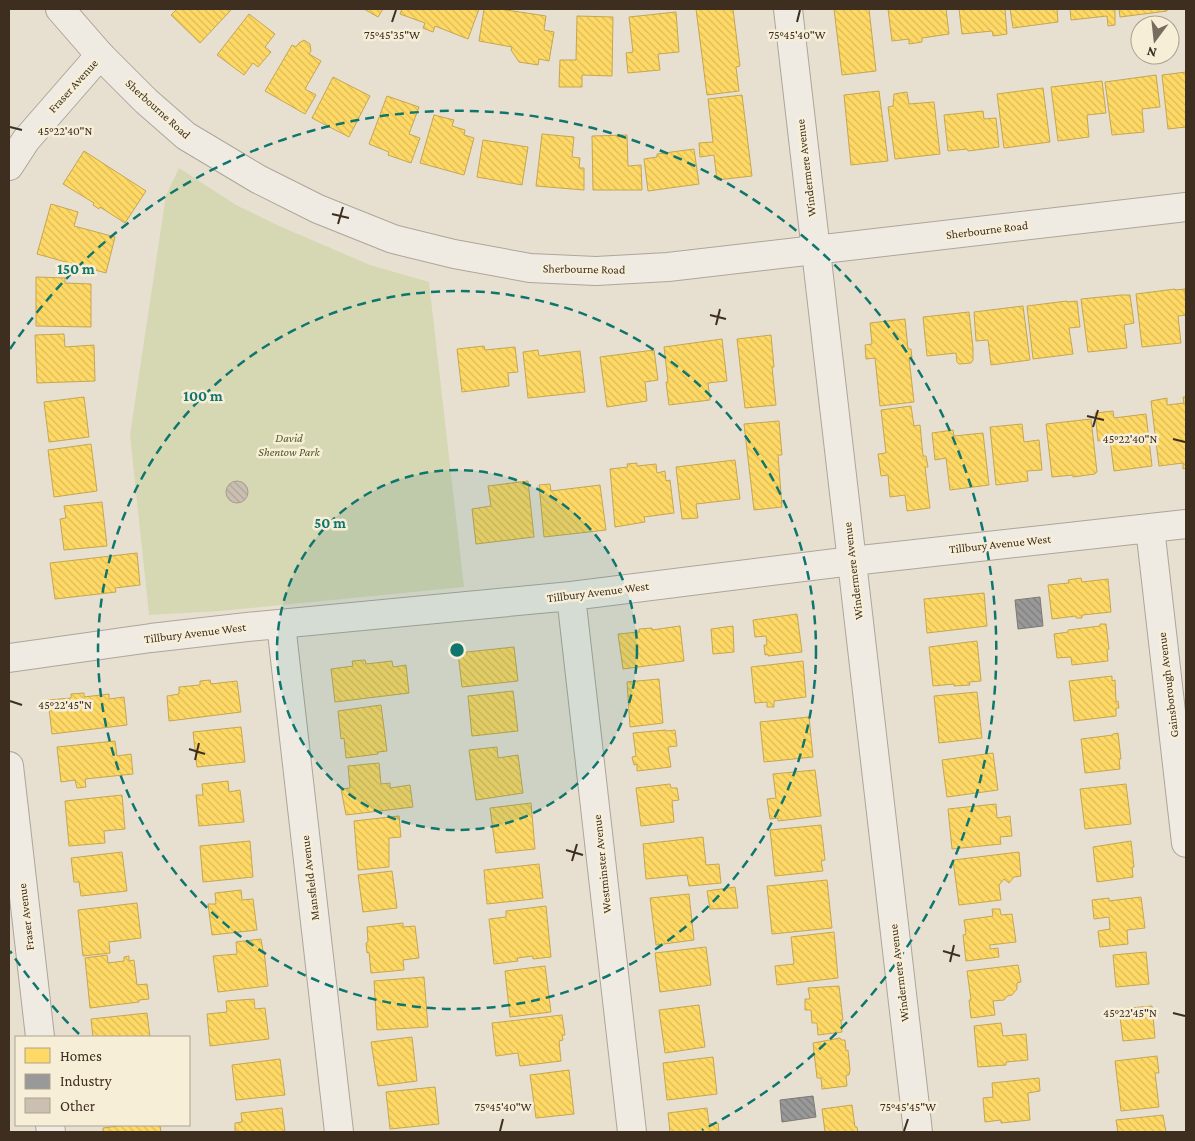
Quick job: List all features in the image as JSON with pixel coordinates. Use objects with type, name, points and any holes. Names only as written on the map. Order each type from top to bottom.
[{"type":"street","name":"Sherbourne Road","points":[[60,9],[100,55],[186,136],[258,179],[318,209],[393,239],[454,254],[530,268],[596,272],[668,267],[1186,207]]},
{"type":"street","name":"Windermere Avenue","points":[[788,9],[918,1132]]},
{"type":"street","name":"Fraser Avenue","points":[[9,166],[26,140],[100,55]]},
{"type":"street","name":"Tillbury Avenue West","points":[[9,658],[150,638],[571,596],[852,561],[1186,524]]},
{"type":"street","name":"Gainsborough Avenue","points":[[1150,528],[1186,843]]},
{"type":"street","name":"Westminster Avenue","points":[[571,596],[632,1132]]},
{"type":"street","name":"Mansfield Avenue","points":[[281,624],[339,1132]]},
{"type":"street","name":"Fraser Avenue","points":[[9,766],[40,1036]]},
{"type":"green space","name":"David Shentow Park","points":[[179,168],[236,205],[277,225],[370,265],[429,282],[464,587],[220,611],[149,615],[130,435],[166,195]]},
{"type":"building: Homes","points":[[177,9],[231,10],[200,43],[171,15]]},
{"type":"building: Homes","points":[[364,9],[383,9],[378,17]]},
{"type":"building: Homes","points":[[402,9],[479,9],[468,39],[435,26],[433,32],[423,28],[425,23],[400,14]]},
{"type":"building: Homes","points":[[484,9],[500,9],[546,16],[544,30],[554,32],[549,61],[539,59],[538,65],[519,62],[511,50],[512,47],[479,41]]},
{"type":"building: Homes","points":[[696,9],[733,9],[740,66],[736,67],[739,91],[707,95]]},
{"type":"building: Homes","points":[[834,9],[869,9],[876,71],[842,75]]},
{"type":"building: Homes","points":[[888,9],[946,9],[949,34],[922,38],[922,42],[909,44],[909,39],[892,41]]},
{"type":"building: Homes","points":[[959,9],[1005,9],[1007,34],[993,36],[992,31],[962,34]]},
{"type":"building: Homes","points":[[1010,9],[1057,9],[1058,22],[1013,28]]},
{"type":"building: Homes","points":[[1070,9],[1115,9],[1115,25],[1108,26],[1107,16],[1071,20]]},
{"type":"building: Homes","points":[[1119,9],[1167,9],[1167,11],[1120,17]]},
{"type":"building: Homes","points":[[676,12],[679,52],[658,54],[660,70],[628,73],[626,53],[633,52],[629,17]]},
{"type":"building: Homes","points":[[249,14],[275,34],[265,47],[271,52],[258,67],[253,63],[244,75],[217,55]]},
{"type":"building: Homes","points":[[577,16],[613,17],[612,76],[582,75],[582,87],[559,87],[560,60],[576,60]]},
{"type":"building: Homes","points":[[304,40],[310,44],[311,51],[309,54],[321,61],[305,89],[316,95],[305,114],[265,91],[292,45],[296,47]]},
{"type":"building: Homes","points":[[1186,72],[1186,127],[1168,129],[1162,75]]},
{"type":"building: Homes","points":[[1156,75],[1160,107],[1142,109],[1144,132],[1112,135],[1105,82]]},
{"type":"building: Homes","points":[[333,77],[370,96],[349,137],[312,118]]},
{"type":"building: Homes","points":[[1102,81],[1106,113],[1087,115],[1089,137],[1058,141],[1051,87]]},
{"type":"building: Homes","points":[[1043,88],[1050,142],[1004,148],[997,94]]},
{"type":"building: Homes","points":[[879,91],[888,161],[851,165],[844,95]]},
{"type":"building: Homes","points":[[907,92],[909,104],[934,102],[940,154],[895,159],[888,107],[893,106],[894,94]]},
{"type":"building: Homes","points":[[742,95],[752,176],[717,180],[714,155],[700,157],[699,143],[713,142],[708,99]]},
{"type":"building: Homes","points":[[387,96],[419,107],[409,134],[420,138],[411,163],[388,155],[389,152],[369,144]]},
{"type":"building: Homes","points":[[983,111],[984,119],[996,118],[999,147],[968,151],[967,149],[948,151],[944,115]]},
{"type":"building: Homes","points":[[434,115],[454,120],[452,126],[465,130],[464,135],[474,138],[464,175],[420,163]]},
{"type":"building: Homes","points":[[542,134],[574,137],[572,157],[580,158],[579,168],[584,168],[584,190],[536,186]]},
{"type":"building: Homes","points":[[627,135],[628,166],[641,165],[642,190],[593,190],[592,136]]},
{"type":"building: Homes","points":[[483,140],[528,147],[522,185],[477,177]]},
{"type":"building: Homes","points":[[694,149],[699,184],[648,191],[644,159],[657,157],[657,154]]},
{"type":"building: Homes","points":[[84,151],[146,191],[125,223],[100,207],[99,209],[93,205],[94,203],[63,184]]},
{"type":"building: Homes","points":[[51,204],[78,212],[74,226],[115,237],[106,273],[37,254]]},
{"type":"building: Homes","points":[[36,277],[65,278],[65,283],[91,284],[91,327],[36,326]]},
{"type":"building: Homes","points":[[1185,289],[1186,315],[1178,316],[1181,343],[1142,347],[1136,294]]},
{"type":"building: Homes","points":[[1130,295],[1134,323],[1124,325],[1127,348],[1088,352],[1081,299]]},
{"type":"building: Homes","points":[[1077,301],[1080,327],[1069,328],[1073,354],[1033,359],[1027,306]]},
{"type":"building: Homes","points":[[1023,306],[1030,360],[991,365],[988,340],[976,341],[974,312]]},
{"type":"building: Homes","points":[[969,312],[973,348],[973,360],[971,363],[959,364],[956,353],[927,356],[923,317]]},
{"type":"building: Homes","points":[[905,319],[908,349],[911,349],[912,358],[909,358],[914,402],[880,406],[875,358],[866,359],[865,345],[872,344],[870,323]]},
{"type":"building: Homes","points":[[64,334],[65,347],[94,345],[95,381],[37,383],[35,335]]},
{"type":"building: Homes","points":[[771,335],[776,405],[745,408],[737,339]]},
{"type":"building: Homes","points":[[722,339],[727,381],[708,383],[710,400],[669,405],[664,347]]},
{"type":"building: Homes","points":[[484,346],[485,350],[515,347],[518,372],[508,373],[509,386],[462,392],[457,349]]},
{"type":"building: Homes","points":[[538,350],[539,356],[580,351],[585,392],[528,398],[523,352]]},
{"type":"building: Homes","points":[[654,350],[658,380],[645,382],[647,401],[607,407],[600,357]]},
{"type":"building: Homes","points":[[84,397],[89,437],[49,442],[44,402]]},
{"type":"building: Homes","points":[[1183,397],[1186,397],[1186,468],[1183,469],[1183,463],[1159,466],[1151,401],[1167,398],[1167,405],[1184,403]]},
{"type":"building: Homes","points":[[911,406],[914,426],[920,425],[923,456],[926,456],[928,467],[925,467],[930,508],[907,511],[905,495],[890,497],[888,475],[881,476],[878,454],[886,453],[881,410]]},
{"type":"building: Homes","points":[[1113,411],[1114,418],[1146,414],[1152,466],[1114,471],[1110,440],[1098,441],[1095,413]]},
{"type":"building: Homes","points":[[1091,419],[1097,472],[1095,474],[1073,477],[1073,475],[1052,477],[1046,424]]},
{"type":"building: Homes","points":[[779,421],[782,455],[778,455],[782,507],[754,510],[744,424]]},
{"type":"building: Homes","points":[[1022,424],[1024,442],[1039,440],[1042,470],[1027,471],[1028,481],[996,485],[990,427]]},
{"type":"building: Homes","points":[[953,430],[954,436],[983,433],[989,485],[950,490],[946,458],[935,460],[932,433]]},
{"type":"building: Homes","points":[[91,444],[97,491],[54,497],[48,450]]},
{"type":"building: Homes","points":[[735,460],[740,499],[696,504],[698,518],[682,519],[676,467]]},
{"type":"building: Homes","points":[[637,463],[637,466],[656,464],[657,473],[665,471],[666,481],[670,480],[674,513],[644,517],[645,522],[615,527],[610,469],[628,467],[627,464]]},
{"type":"building: Homes","points":[[528,481],[534,537],[476,544],[472,509],[491,506],[488,486]]},
{"type":"building: Homes","points":[[550,484],[551,491],[600,485],[606,530],[544,537],[539,485]]},
{"type":"building: Homes","points":[[102,502],[107,546],[64,550],[60,519],[66,518],[64,506]]},
{"type":"building: Homes","points":[[137,553],[140,585],[115,588],[116,592],[55,599],[50,563]]},
{"type":"building: Homes","points":[[1081,578],[1082,582],[1108,579],[1111,612],[1082,615],[1082,618],[1076,618],[1076,616],[1052,619],[1048,585],[1069,583],[1068,580]]},
{"type":"building: Homes","points":[[984,593],[987,626],[927,633],[924,599]]},
{"type":"building: Homes","points":[[797,614],[802,652],[765,655],[764,645],[767,645],[766,636],[755,637],[753,620]]},
{"type":"building: Homes","points":[[1100,624],[1106,624],[1109,649],[1107,650],[1108,661],[1072,665],[1071,657],[1057,658],[1054,634],[1068,632],[1068,630],[1100,626]]},
{"type":"building: Homes","points":[[680,626],[684,661],[623,669],[618,634],[639,632],[639,629],[652,628],[652,630]]},
{"type":"building: Homes","points":[[733,626],[734,652],[713,654],[711,629]]},
{"type":"building: Homes","points":[[977,641],[981,681],[969,682],[970,685],[933,686],[929,647]]},
{"type":"building: Homes","points":[[514,647],[518,681],[462,687],[458,653]]},
{"type":"building: Homes","points":[[365,660],[366,664],[392,661],[393,667],[406,665],[409,693],[335,702],[331,669],[353,666],[352,661]]},
{"type":"building: Homes","points":[[803,661],[806,697],[774,701],[774,707],[767,707],[767,702],[755,703],[751,667]]},
{"type":"building: Homes","points":[[1112,676],[1112,681],[1115,680],[1116,702],[1118,701],[1119,708],[1116,708],[1116,716],[1074,721],[1069,681]]},
{"type":"building: Homes","points":[[659,679],[663,723],[630,727],[627,682]]},
{"type":"building: Homes","points":[[210,680],[211,684],[237,681],[241,712],[169,721],[167,696],[179,694],[179,687],[200,685],[200,681]]},
{"type":"building: Homes","points":[[513,691],[518,731],[472,736],[468,696]]},
{"type":"building: Homes","points":[[977,692],[982,738],[939,743],[934,696]]},
{"type":"building: Homes","points":[[84,693],[84,697],[109,694],[109,699],[124,697],[127,725],[52,734],[48,700],[71,698],[71,694]]},
{"type":"building: Homes","points":[[381,705],[387,751],[346,758],[344,738],[341,739],[338,711]]},
{"type":"building: Homes","points":[[809,717],[813,757],[764,762],[760,722]]},
{"type":"building: Homes","points":[[241,727],[245,762],[197,767],[193,732]]},
{"type":"building: Homes","points":[[675,730],[677,746],[668,747],[671,767],[637,771],[637,764],[634,765],[632,757],[636,756],[633,733]]},
{"type":"building: Homes","points":[[1118,733],[1121,759],[1119,759],[1120,769],[1085,773],[1081,739]]},
{"type":"building: Homes","points":[[115,741],[117,756],[131,754],[133,774],[85,779],[86,787],[77,788],[75,780],[61,782],[57,747]]},
{"type":"building: Homes","points":[[497,747],[498,758],[518,755],[523,793],[476,800],[469,750]]},
{"type":"building: Homes","points":[[993,753],[998,790],[947,797],[942,760]]},
{"type":"building: Homes","points":[[379,763],[381,784],[390,783],[390,788],[410,785],[413,807],[346,815],[341,789],[350,788],[348,766]]},
{"type":"building: Homes","points":[[815,770],[821,816],[778,821],[778,818],[770,819],[767,799],[776,798],[773,774]]},
{"type":"building: Homes","points":[[228,781],[229,792],[240,790],[244,822],[199,826],[196,795],[203,795],[202,784]]},
{"type":"building: Homes","points":[[670,784],[671,788],[677,788],[679,800],[672,801],[674,822],[641,826],[636,788]]},
{"type":"building: Homes","points":[[1126,784],[1131,824],[1085,829],[1080,789]]},
{"type":"building: Homes","points":[[122,795],[125,829],[104,831],[105,843],[69,846],[65,801]]},
{"type":"building: Homes","points":[[531,803],[535,849],[496,853],[490,808]]},
{"type":"building: Homes","points":[[996,804],[997,818],[1010,816],[1012,836],[1000,837],[1001,844],[952,849],[948,809]]},
{"type":"building: Homes","points":[[399,816],[401,837],[389,838],[389,867],[358,870],[354,821]]},
{"type":"building: Homes","points":[[821,825],[825,860],[821,861],[823,871],[775,876],[770,830]]},
{"type":"building: Homes","points":[[703,837],[706,865],[719,864],[721,883],[689,886],[687,875],[646,879],[643,844]]},
{"type":"building: Homes","points":[[250,841],[253,877],[203,882],[200,846]]},
{"type":"building: Homes","points":[[1131,841],[1134,867],[1132,867],[1133,877],[1097,882],[1093,847]]},
{"type":"building: Homes","points":[[122,852],[127,891],[81,896],[79,882],[74,882],[71,858]]},
{"type":"building: Homes","points":[[1019,852],[1021,876],[1014,877],[1009,883],[1004,879],[999,885],[1001,900],[959,905],[953,860]]},
{"type":"building: Homes","points":[[539,864],[543,898],[487,904],[484,870]]},
{"type":"building: Homes","points":[[392,871],[397,908],[363,912],[358,875]]},
{"type":"building: Homes","points":[[827,880],[832,928],[772,934],[767,886]]},
{"type":"building: Homes","points":[[735,887],[738,908],[710,909],[707,891]]},
{"type":"building: Homes","points":[[241,890],[242,900],[253,899],[257,930],[212,935],[208,904],[216,904],[215,893]]},
{"type":"building: Homes","points":[[689,894],[694,940],[656,945],[650,898]]},
{"type":"building: Homes","points":[[1141,897],[1145,928],[1127,930],[1128,944],[1100,947],[1098,931],[1110,929],[1109,917],[1094,919],[1092,900],[1109,898],[1109,901]]},
{"type":"building: Homes","points":[[137,903],[141,938],[109,942],[110,953],[83,956],[78,910]]},
{"type":"building: Homes","points":[[546,906],[551,957],[533,959],[533,956],[517,958],[518,961],[494,964],[489,919],[506,917],[506,911]]},
{"type":"building: Homes","points":[[992,909],[1000,909],[1001,915],[1012,914],[1016,942],[990,945],[990,949],[998,948],[999,957],[966,961],[963,935],[966,934],[964,920],[993,916]]},
{"type":"building: Homes","points":[[403,923],[403,927],[415,926],[419,958],[403,960],[404,970],[371,973],[366,943],[368,942],[367,927]]},
{"type":"building: Homes","points":[[834,932],[838,978],[777,985],[775,966],[794,964],[791,937]]},
{"type":"building: Homes","points":[[261,939],[268,986],[218,992],[213,956],[237,954],[236,942]]},
{"type":"building: Homes","points":[[706,947],[711,985],[660,992],[655,953]]},
{"type":"building: Homes","points":[[1146,952],[1149,984],[1116,987],[1113,955]]},
{"type":"building: Homes","points":[[107,955],[108,963],[124,961],[124,957],[129,956],[129,961],[134,960],[137,985],[147,984],[149,999],[90,1008],[85,958]]},
{"type":"building: Homes","points":[[1018,965],[1021,982],[1017,983],[1017,989],[1012,995],[1007,996],[1004,1000],[993,1001],[995,1015],[971,1018],[969,1000],[971,1000],[967,971]]},
{"type":"building: Homes","points":[[545,966],[551,1012],[510,1017],[505,971]]},
{"type":"building: Homes","points":[[424,977],[428,1027],[377,1030],[374,981]]},
{"type":"building: Homes","points":[[839,986],[843,1020],[841,1020],[842,1032],[818,1035],[817,1023],[812,1023],[811,1010],[805,1010],[805,999],[810,999],[808,988]]},
{"type":"building: Homes","points":[[254,999],[255,1009],[265,1008],[269,1039],[210,1046],[207,1014],[227,1012],[226,1001]]},
{"type":"building: Homes","points":[[699,1005],[705,1047],[665,1053],[659,1010]]},
{"type":"building: Homes","points":[[1152,1006],[1155,1038],[1123,1041],[1119,1009]]},
{"type":"building: Homes","points":[[147,1013],[150,1036],[93,1036],[91,1019]]},
{"type":"building: Homes","points":[[562,1015],[565,1035],[562,1035],[563,1040],[559,1041],[561,1061],[520,1066],[518,1053],[496,1056],[492,1023]]},
{"type":"building: Homes","points":[[1001,1023],[1003,1036],[1026,1034],[1028,1060],[1006,1062],[1006,1065],[978,1067],[974,1026]]},
{"type":"building: Homes","points":[[412,1037],[417,1081],[378,1086],[371,1042]]},
{"type":"building: Homes","points":[[840,1038],[845,1040],[846,1051],[848,1050],[850,1070],[849,1075],[846,1075],[847,1086],[822,1089],[821,1078],[817,1078],[813,1043]]},
{"type":"building: Homes","points":[[1157,1056],[1159,1073],[1155,1073],[1159,1107],[1121,1111],[1115,1061]]},
{"type":"building: Homes","points":[[713,1057],[717,1094],[667,1100],[663,1063]]},
{"type":"building: Homes","points":[[280,1059],[285,1095],[236,1100],[232,1065]]},
{"type":"building: Homes","points":[[569,1070],[574,1114],[536,1118],[530,1075]]},
{"type":"building: Homes","points":[[1039,1078],[1040,1091],[1028,1093],[1030,1120],[1001,1123],[1001,1120],[985,1122],[983,1098],[993,1097],[992,1083]]},
{"type":"building: Homes","points":[[435,1087],[439,1124],[390,1129],[386,1092]]},
{"type":"building: Homes","points":[[852,1105],[855,1127],[857,1127],[858,1132],[825,1132],[822,1109]]},
{"type":"building: Homes","points":[[282,1108],[285,1132],[235,1132],[235,1123],[242,1122],[241,1113]]},
{"type":"building: Homes","points":[[707,1108],[709,1124],[718,1123],[719,1132],[670,1132],[668,1113]]},
{"type":"building: Homes","points":[[1163,1115],[1166,1132],[1118,1132],[1116,1120]]},
{"type":"building: Homes","points":[[160,1126],[161,1132],[103,1132],[103,1128]]},
{"type":"building: Industry","points":[[1040,597],[1043,626],[1018,629],[1015,600]]},
{"type":"building: Industry","points":[[813,1096],[816,1117],[782,1122],[780,1100]]},
{"type":"building: Other","points":[[237,481],[245,484],[248,492],[245,500],[237,503],[229,500],[226,492],[229,484]]}]
